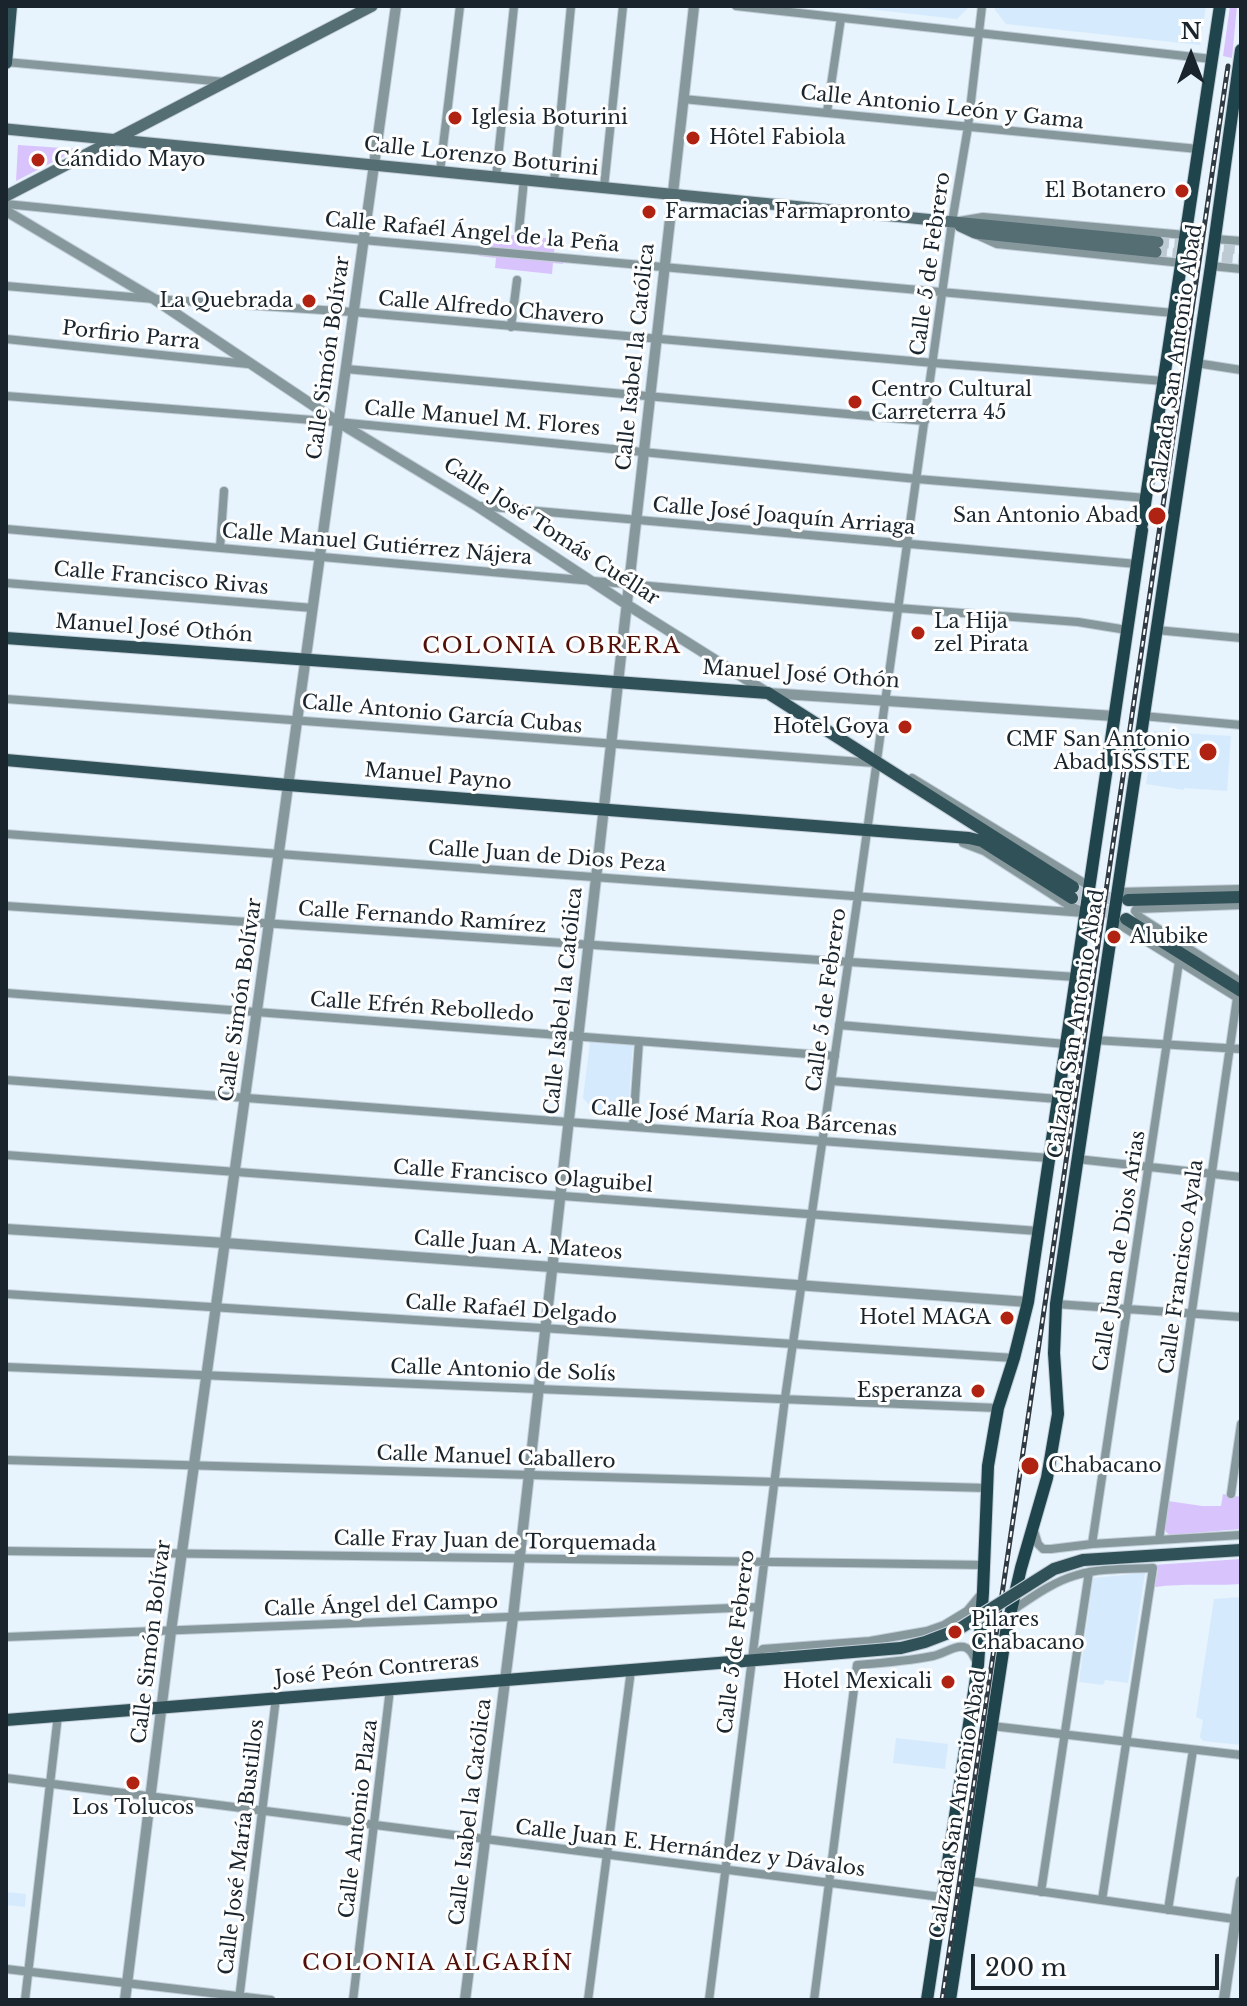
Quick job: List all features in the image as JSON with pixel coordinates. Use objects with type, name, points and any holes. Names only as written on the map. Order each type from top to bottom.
[{"type":"highway","name":"Calzada San Antonio Abad","points":[[927,2000],[978,1665],[988,1466],[998,1408],[1028,1302],[1220,6]]},
{"type":"highway","name":"Calzada San Antonio Abad","points":[[950,2000],[1010,1612],[1047,1478],[1058,1414],[1054,1353],[1056,1304],[1094,1040],[1119,920],[1117,892],[1240,59]]},
{"type":"main road","points":[[6,62],[11,6]]},
{"type":"main road","points":[[6,196],[372,6]]},
{"type":"main road","name":"Calle Lorenzo Boturini","points":[[6,129],[952,222],[1157,247],[975,233],[952,222]]},
{"type":"main road","name":"Manuel José Othón","points":[[6,638],[768,693]]},
{"type":"main road","name":"Calle José Tomás Cuéllar","points":[[768,693],[1073,893],[982,841],[957,836],[867,830]]},
{"type":"main road","name":"Manuel Payno","points":[[6,760],[867,830]]},
{"type":"main road","points":[[1128,900],[1241,897]]},
{"type":"main road","points":[[1119,920],[1240,990]]},
{"type":"main road","name":"José Peón Contreras","points":[[6,1720],[901,1648],[959,1629],[1054,1569],[1083,1560],[1241,1550]]},
{"type":"street","name":"Calle Simón Bolívar","points":[[125,2000],[171,1631],[396,6]]},
{"type":"street","points":[[440,171],[460,6]]},
{"type":"street","points":[[496,177],[514,6]]},
{"type":"street","points":[[554,182],[571,6]]},
{"type":"street","points":[[604,187],[623,6]]},
{"type":"street","name":"Calle Isabel la Católica","points":[[465,2000],[506,1680],[694,6]]},
{"type":"street","points":[[736,6],[1212,59]]},
{"type":"street","name":"Calle 5 de Febrero","points":[[709,2000],[785,1398],[968,127],[982,6]]},
{"type":"street","points":[[827,112],[841,18]]},
{"type":"street","points":[[6,62],[226,82]]},
{"type":"street","name":"Calle Antonio León y Gama","points":[[683,99],[1198,149]]},
{"type":"street","points":[[519,230],[524,179]]},
{"type":"street","name":"Calle Rafaél Ángel de la Peña","points":[[6,204],[363,240],[1174,313]]},
{"type":"street","name":"Calle José Tomás Cuéllar","points":[[6,211],[154,299],[338,422],[477,506],[768,693]]},
{"type":"street","name":"Calle Lorenzo Boturini","points":[[952,222],[983,217],[1185,235]]},
{"type":"street","name":"Calle Lorenzo Boturini","points":[[975,233],[997,244],[1182,263]]},
{"type":"street","points":[[1215,239],[1241,241]]},
{"type":"street","points":[[1211,266],[1241,269]]},
{"type":"street","points":[[511,327],[517,280]]},
{"type":"street","name":"Calle Alfredo Chavero","points":[[6,286],[353,312],[1164,381]]},
{"type":"street","name":"Porfirio Parra","points":[[6,339],[252,364]]},
{"type":"street","points":[[1196,363],[1241,370]]},
{"type":"street","points":[[346,369],[925,421]]},
{"type":"street","name":"Calle Manuel M. Flores","points":[[6,396],[338,422],[917,479],[1146,498]]},
{"type":"street","points":[[220,548],[224,491]]},
{"type":"street","name":"Calle José Joaquín Arriaga","points":[[477,506],[1137,564]]},
{"type":"street","name":"Calle Manuel Gutiérrez Nájera","points":[[6,529],[1078,622],[1127,630]]},
{"type":"street","name":"Calle Francisco Rivas","points":[[6,583],[313,608]]},
{"type":"street","points":[[1156,630],[1241,638]]},
{"type":"street","name":"Manuel José Othón","points":[[768,693],[1114,716]]},
{"type":"street","name":"Calle Antonio García Cubas","points":[[6,699],[888,763],[1089,886]]},
{"type":"street","points":[[1143,716],[1241,725]]},
{"type":"street","points":[[903,833],[924,840],[957,841],[977,847],[1085,913]]},
{"type":"street","name":"Calle Juan de Dios Peza","points":[[6,834],[1085,913]]},
{"type":"street","points":[[1117,892],[1241,889]]},
{"type":"street","points":[[1240,990],[1135,911],[1241,905]]},
{"type":"street","name":"Calle Fernando Ramírez","points":[[6,906],[1076,977]]},
{"type":"street","points":[[1119,920],[1179,962],[1240,990]]},
{"type":"street","name":"Calle Juan de Dios Arias","points":[[1092,1544],[1179,962]]},
{"type":"street","name":"Calle Francisco Ayala","points":[[1159,1540],[1241,970]]},
{"type":"street","name":"Calle Efrén Rebolledo","points":[[6,993],[835,1056]]},
{"type":"street","points":[[839,1025],[1066,1044]]},
{"type":"street","points":[[1094,1040],[1241,1049]]},
{"type":"street","points":[[633,1127],[639,1041]]},
{"type":"street","name":"Calle José María Roa Bárcenas","points":[[6,1080],[1049,1158]]},
{"type":"street","points":[[832,1081],[1058,1099]]},
{"type":"street","name":"Calle Francisco Olaguibel","points":[[6,1155],[1038,1231]]},
{"type":"street","points":[[1077,1159],[1241,1177]]},
{"type":"street","name":"Calle Juan A. Mateos","points":[[6,1229],[1028,1302]]},
{"type":"street","name":"Calle Rafaél Delgado","points":[[6,1294],[1014,1358]]},
{"type":"street","points":[[1056,1304],[1241,1317]]},
{"type":"street","name":"Calle Antonio de Solís","points":[[6,1367],[998,1408]]},
{"type":"street","points":[[1231,1494],[1241,1424]]},
{"type":"street","name":"Calle Manuel Caballero","points":[[6,1460],[986,1488]]},
{"type":"street","points":[[1033,1528],[1043,1549],[1241,1535]]},
{"type":"street","name":"Calle Fray Juan de Torquemada","points":[[6,1551],[984,1565]]},
{"type":"street","points":[[1010,1612],[1062,1580],[1089,1572],[1153,1568],[1102,1900]]},
{"type":"street","points":[[1041,1892],[1089,1572]]},
{"type":"street","name":"José Peón Contreras","points":[[751,1661],[763,1649],[870,1641],[927,1631],[967,1611],[983,1592]]},
{"type":"street","name":"Calle Ángel del Campo","points":[[6,1637],[758,1607]]},
{"type":"street","points":[[814,2000],[857,1665],[909,1660],[964,1647],[972,1652],[978,1665]]},
{"type":"street","points":[[588,2000],[631,1670]]},
{"type":"street","name":"Calle Antonio Plaza","points":[[353,2000],[390,1689]]},
{"type":"street","name":"Calle José María Bustillos","points":[[240,1998],[276,1698]]},
{"type":"street","points":[[25,2000],[58,1715]]},
{"type":"street","points":[[992,1726],[1241,1755]]},
{"type":"street","points":[[1168,1910],[1193,1750]]},
{"type":"street","name":"Calle Juan E. Hernández y Dávalos","points":[[6,1778],[941,1897]]},
{"type":"street","points":[[968,1881],[1238,1919]]},
{"type":"street","points":[[1224,2000],[1238,1919],[1241,1881]]},
{"type":"street","points":[[6,1969],[271,2000]]},
{"type":"shaded area","points":[[842,6],[970,6],[957,19]]},
{"type":"shaded area","points":[[995,6],[1206,6],[1200,45],[1006,24]]},
{"type":"shaded area","points":[[1230,6],[1237,6],[1232,58],[1223,56]]},
{"type":"shaded area","points":[[18,145],[78,149],[16,181]]},
{"type":"shaded area","points":[[481,232],[555,239],[554,254],[564,255],[563,264],[553,263],[552,274],[495,268],[496,258],[479,256]]},
{"type":"shaded area","points":[[1154,731],[1231,736],[1227,791],[1184,790],[1146,784]]},
{"type":"shaded area","points":[[590,1042],[633,1044],[628,1114],[595,1112],[583,1098]]},
{"type":"shaded area","points":[[1223,1494],[1241,1497],[1241,1529],[1170,1535],[1166,1532],[1168,1501],[1221,1506]]},
{"type":"shaded area","points":[[1241,1559],[1241,1584],[1155,1587],[1158,1569],[1153,1565]]},
{"type":"shaded area","points":[[1145,1573],[1128,1683],[1105,1680],[1103,1685],[1079,1682],[1093,1578]]},
{"type":"shaded area","points":[[1241,1597],[1241,1745],[1203,1741],[1200,1737],[1203,1720],[1196,1717],[1214,1599]]},
{"type":"shaded area","points":[[896,1738],[948,1744],[945,1769],[893,1763]]},
{"type":"shaded area","points":[[6,1892],[26,1894],[25,1907],[6,1905]]},
{"type":"tunnel","points":[[1158,242],[1241,249]]},
{"type":"tunnel","points":[[1156,252],[1241,259]]},
{"type":"tunnel","points":[[1073,887],[1094,896],[1124,900]]},
{"type":"tunnel","points":[[1072,898],[1126,919]]},
{"type":"railway","points":[[942,2000],[1228,66]]},
{"type":"place","name":"Iglesia Boturini","points":[[455,118]]},
{"type":"place","name":"Hôtel Fabiola","points":[[693,138]]},
{"type":"place","name":"Cándido Mayo","points":[[38,160]]},
{"type":"place","name":"El Botanero","points":[[1182,191]]},
{"type":"place","name":"Farmacias Farmapronto","points":[[649,212]]},
{"type":"place","name":"La Quebrada","points":[[309,301]]},
{"type":"place","name":"Centro Cultural Carreterra 45","points":[[855,402]]},
{"type":"place","name":"San Antonio Abad","points":[[1157,516]]},
{"type":"place","name":"La Hija zel Pirata","points":[[918,633]]},
{"type":"place","name":"Hotel Goya","points":[[905,727]]},
{"type":"place","name":"CMF San Antonio Abad ISSSTE","points":[[1208,752]]},
{"type":"place","name":"Alubike","points":[[1114,937]]},
{"type":"place","name":"Hotel MAGA","points":[[1007,1318]]},
{"type":"place","name":"Esperanza","points":[[978,1391]]},
{"type":"place","name":"Chabacano","points":[[1030,1466]]},
{"type":"place","name":"Pilares Chabacano","points":[[955,1632]]},
{"type":"place","name":"Hotel Mexicali","points":[[948,1682]]},
{"type":"place","name":"Los Tolucos","points":[[133,1783]]},
{"type":"district","name":"COLONIA OBRERA","points":[[552,647]]},
{"type":"district","name":"COLONIA ALGARÍN","points":[[438,1964]]}]
